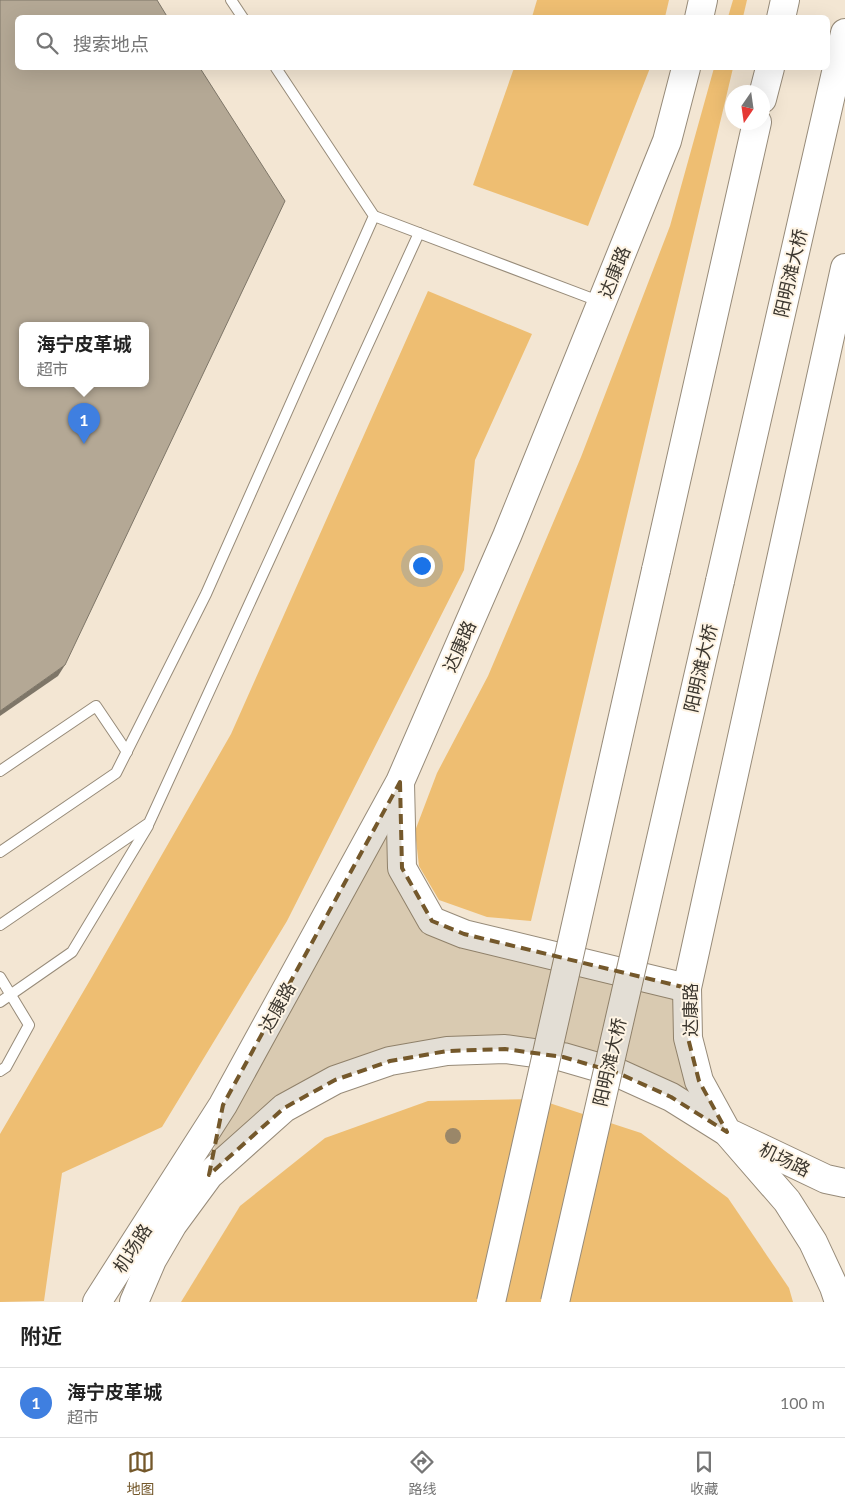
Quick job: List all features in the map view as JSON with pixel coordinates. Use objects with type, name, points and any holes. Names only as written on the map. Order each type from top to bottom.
[{"type":"highway","points":[[699,15],[703,0]]},
{"type":"highway","points":[[782,15],[785,0]]},
{"type":"highway","name":"阳明滩大桥","points":[[555,1302],[845,33]]},
{"type":"highway","name":"达康路","points":[[167,1194],[223,1105],[400,782],[507,536],[667,141],[685,70]]},
{"type":"highway","points":[[766,85],[769,70]]},
{"type":"highway","points":[[491,1302],[755,130]]},
{"type":"highway","name":"达康路","points":[[727,1132],[699,1081],[688,1038],[687,988],[845,268]]},
{"type":"highway","points":[[400,782],[402,868],[432,921],[464,934],[687,988]]},
{"type":"highway","points":[[133,1300],[152,1260],[173,1224],[209,1176],[284,1108],[335,1080],[390,1061],[447,1051],[505,1049],[572,1059],[618,1073],[671,1097],[727,1132],[787,1201],[813,1242],[839,1302]]},
{"type":"highway","points":[[209,1176],[223,1105]]},
{"type":"highway","name":"机场路","points":[[727,1132],[826,1179],[845,1183]]},
{"type":"highway","name":"机场路","points":[[97,1302],[167,1194]]},
{"type":"lane","points":[[231,0],[241,15]]},
{"type":"lane","points":[[277,70],[374,216],[602,303]]},
{"type":"lane","points":[[0,852],[116,773],[206,594],[374,216]]},
{"type":"lane","points":[[0,1002],[72,952],[150,823],[419,233]]},
{"type":"lane","points":[[0,771],[96,706],[126,752]]},
{"type":"lane","points":[[0,925],[150,823]]},
{"type":"lane","points":[[0,978],[29,1025],[6,1067],[0,1071]]},
{"type":"highlighted area","points":[[400,782],[402,868],[432,921],[464,934],[687,988],[688,1038],[699,1081],[727,1132],[671,1097],[618,1073],[563,1057],[505,1049],[447,1051],[390,1061],[335,1080],[284,1108],[209,1175],[223,1105]]},
{"type":"shaded area","points":[[537,0],[669,0],[665,15],[533,15]]},
{"type":"shaded area","points":[[733,0],[747,0],[743,15],[729,15]]},
{"type":"shaded area","points":[[513,70],[649,70],[588,226],[473,185]]},
{"type":"shaded area","points":[[713,70],[733,70],[729,85],[725,85],[725,102],[531,921],[487,917],[439,900],[419,866],[415,831],[437,773],[488,676],[581,457],[670,226]]},
{"type":"shaded area","points":[[428,291],[532,334],[475,460],[464,570],[287,921],[162,1127],[62,1173],[44,1301],[0,1302],[0,1134],[231,734]]},
{"type":"shaded area","points":[[537,1099],[641,1133],[728,1198],[789,1288],[793,1302],[181,1302],[240,1206],[325,1138],[428,1101]]},
{"type":"building","points":[[0,0],[157,0],[166,15],[15,15],[15,70],[201,70],[285,201],[65,665],[0,711]]},
{"type":"place","name":"海宁皮革城","points":[[84,444]]}]
